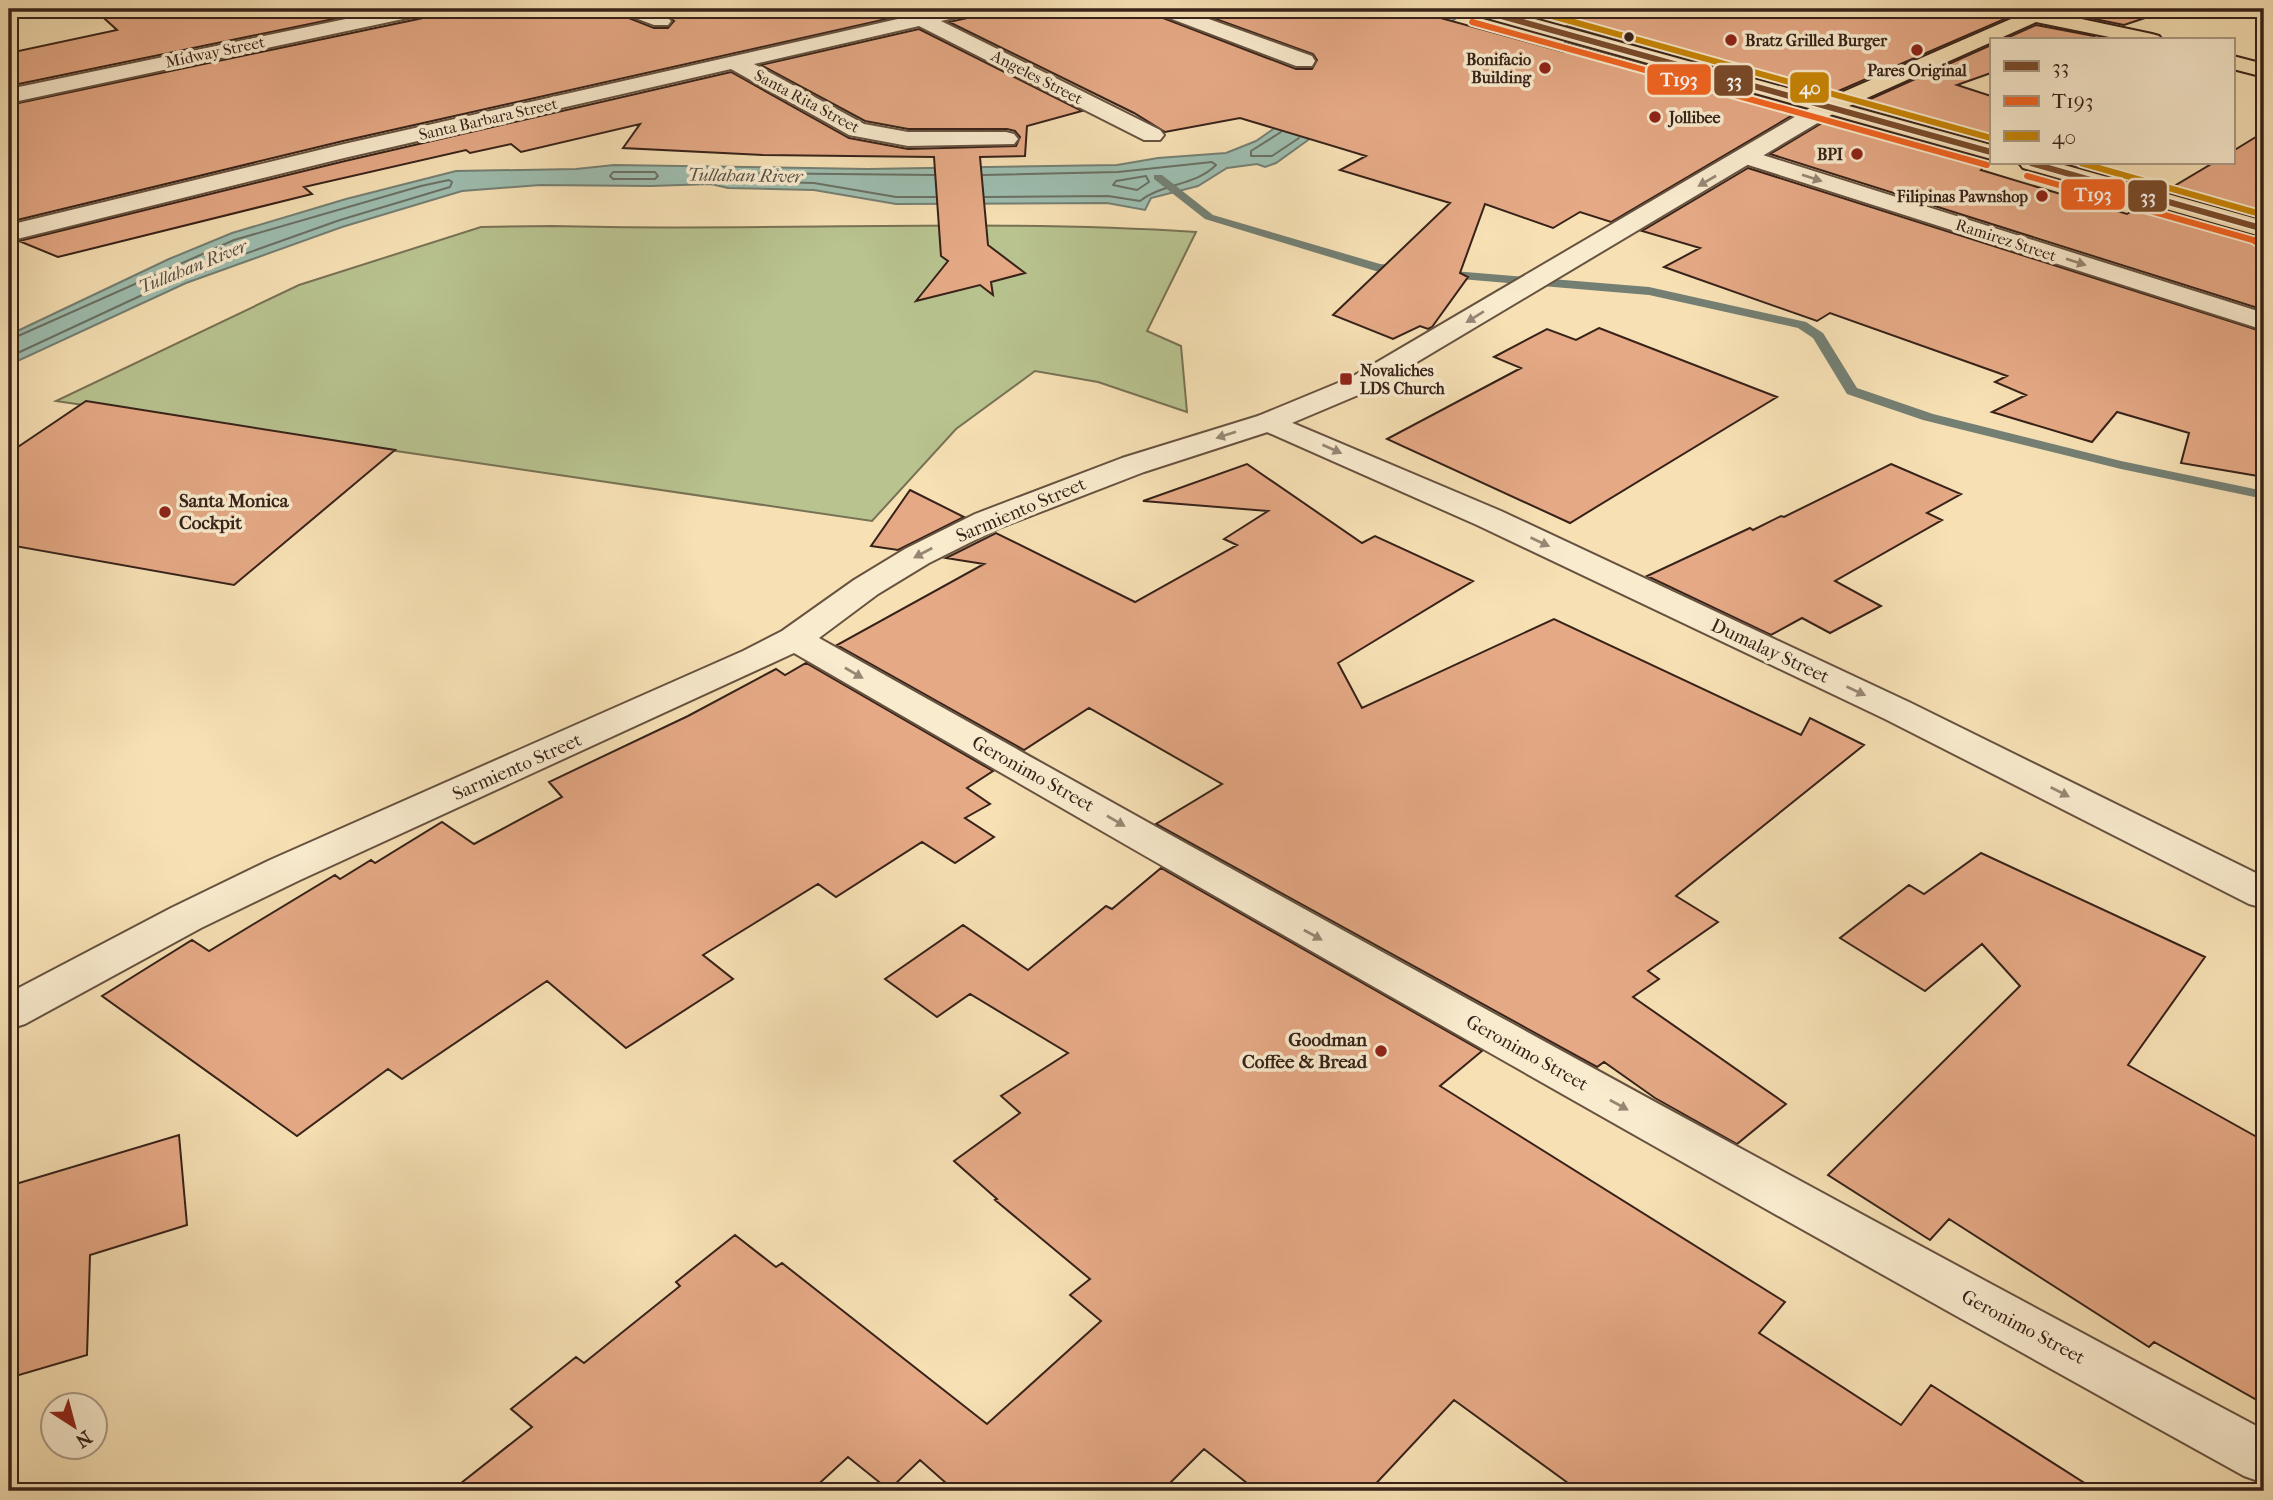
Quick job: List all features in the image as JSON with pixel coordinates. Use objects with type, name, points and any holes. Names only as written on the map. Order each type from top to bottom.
[{"type":"main road","points":[[1476,9],[1990,152]]},
{"type":"main road","points":[[2034,15],[2143,38]]},
{"type":"main road","name":"Sarmiento Street","points":[[1828,107],[2034,15]]},
{"type":"main road","points":[[2234,62],[2264,71]]},
{"type":"main road","points":[[2035,164],[2264,229]]},
{"type":"street","name":"Midway Street","points":[[9,96],[422,9]]},
{"type":"street","points":[[629,9],[661,21]]},
{"type":"street","name":"Santa Barbara Street","points":[[9,233],[344,151],[968,9]]},
{"type":"street","points":[[1163,9],[1304,61]]},
{"type":"street","points":[[2003,9],[2034,15]]},
{"type":"street","name":"Angeles Street","points":[[922,20],[1152,135]]},
{"type":"street","name":"Santa Rita Street","points":[[736,63],[857,130],[908,139],[1006,139]]},
{"type":"street","name":"Sarmiento Street","points":[[9,1013],[186,918],[285,870],[728,672],[795,639],[866,587],[917,556],[987,521],[1133,465],[1269,422],[1360,384],[1747,158],[1828,107]]},
{"type":"street","name":"Ramirez Street","points":[[1747,158],[2264,322]]},
{"type":"street","name":"Dumalay Street","points":[[1269,422],[1489,518],[1879,702],[2264,894]]},
{"type":"street","name":"Geronimo Street","points":[[795,639],[1277,915],[1859,1238],[2264,1458]]},
{"type":"green space","points":[[1035,226],[1196,232],[1147,331],[1181,346],[1187,412],[1098,382],[1035,371],[956,429],[872,521],[56,401],[299,285],[481,227]]},
{"type":"water","name":"Tullahan River","points":[[1416,9],[1467,9],[1315,135],[1276,163],[1265,167],[1257,164],[1227,168],[1198,186],[1151,198],[1145,210],[1107,203],[896,204],[814,190],[728,188],[711,184],[540,185],[462,191],[342,227],[186,283],[9,365],[9,335],[169,259],[232,233],[346,199],[456,171],[576,169],[614,165],[868,169],[1117,165],[1158,158],[1226,153],[1256,141],[1279,125],[1422,14]]},
{"type":"building","points":[[94,9],[382,9],[9,86],[9,53],[117,30]]},
{"type":"building","points":[[435,9],[616,9],[621,15],[654,28],[668,28],[674,21],[656,9],[931,9],[343,141],[9,222],[9,105],[423,18],[431,15]]},
{"type":"building","points":[[981,9],[1150,9],[1155,15],[1296,69],[1312,69],[1317,60],[1313,54],[1188,9],[1408,9],[1564,52],[1565,43],[1803,109],[1611,222],[1580,212],[1553,228],[1485,204],[1460,273],[1468,277],[1432,327],[1428,329],[1420,326],[1393,339],[1333,315],[1450,203],[1340,170],[1366,156],[1240,118],[1165,132],[1134,113],[949,22],[976,16]]},
{"type":"building","points":[[1569,9],[1990,9],[1995,16],[2007,18],[1827,96],[1567,25]]},
{"type":"building","points":[[2045,9],[2153,9],[2154,15],[2124,25]]},
{"type":"building","points":[[2036,25],[2094,36],[2088,38],[2007,38]]},
{"type":"building","points":[[919,29],[1082,111],[1027,126],[1025,156],[980,157],[988,245],[1025,273],[991,282],[993,295],[980,285],[916,301],[948,261],[941,256],[934,157],[763,155],[623,148],[640,124],[521,152],[511,144],[470,153],[466,150],[304,187],[312,194],[58,257],[19,241],[345,161],[731,72],[849,138],[908,149],[1016,146],[1020,137],[1015,131],[1007,129],[908,129],[865,121],[761,65]]},
{"type":"building","points":[[1990,45],[1990,73],[1957,85],[1990,96],[1990,142],[1857,105]]},
{"type":"building","points":[[1832,117],[1990,161],[1981,170],[2127,214],[2142,205],[2264,239],[2264,310],[1770,154]]},
{"type":"building","points":[[2264,132],[2264,218],[2166,191],[2211,164],[2234,164],[2234,150]]},
{"type":"building","points":[[1748,168],[2264,332],[2264,477],[2181,463],[2189,433],[2117,412],[2092,442],[1992,412],[2026,395],[1995,382],[2007,376],[1830,313],[1817,321],[1664,267],[1700,248],[1642,231]]},
{"type":"building","points":[[1599,328],[1777,397],[1570,523],[1387,439],[1521,368],[1494,357],[1547,329],[1576,340]]},
{"type":"building","name":"Santa Monica Cockpit","points":[[86,401],[395,450],[234,585],[9,545],[9,453]]},
{"type":"building","points":[[1247,464],[1362,543],[1375,536],[1473,581],[1338,663],[1362,708],[1554,619],[1801,735],[1810,718],[1864,745],[1676,896],[1718,922],[1648,971],[1659,979],[1633,997],[1786,1104],[1737,1144],[1655,1098],[1604,1062],[1597,1067],[1156,824],[1222,784],[1089,708],[1024,750],[837,645],[984,564],[946,558],[996,533],[1135,602],[1237,545],[1224,539],[1268,511],[1143,501]]},
{"type":"building","points":[[1891,464],[1961,494],[1927,513],[1942,520],[1835,581],[1881,606],[1830,633],[1802,618],[1771,635],[1647,576],[1750,528],[1753,530],[1784,517]]},
{"type":"building","points":[[910,490],[964,517],[898,550],[871,546]]},
{"type":"building","points":[[806,663],[993,771],[967,788],[990,804],[965,818],[994,837],[955,863],[922,842],[836,897],[818,884],[703,955],[733,979],[626,1048],[547,981],[402,1079],[388,1069],[297,1136],[102,996],[192,940],[209,951],[335,875],[340,879],[371,860],[375,863],[442,822],[474,844],[562,797],[549,782],[688,716],[776,669],[785,675]]},
{"type":"building","points":[[1981,853],[2205,957],[2128,1065],[2264,1141],[2264,1404],[2154,1342],[2149,1347],[1949,1219],[1930,1240],[1828,1175],[2020,986],[1982,944],[1925,991],[1840,938],[1909,885],[1924,894]]},
{"type":"building","points":[[1161,868],[1482,1051],[1440,1086],[1785,1302],[1759,1333],[1901,1425],[1931,1385],[2097,1491],[1579,1491],[1454,1400],[1369,1491],[1257,1491],[1204,1449],[1162,1491],[955,1491],[920,1460],[889,1490],[848,1457],[811,1491],[451,1491],[532,1427],[511,1409],[576,1357],[584,1363],[680,1286],[676,1282],[735,1235],[776,1267],[782,1263],[987,1424],[1101,1321],[1070,1295],[1090,1279],[995,1200],[997,1199],[954,1161],[1020,1113],[1001,1096],[1068,1053],[970,994],[937,1017],[885,979],[963,925],[1028,970],[1106,906],[1112,909]]},
{"type":"building","points":[[179,1135],[187,1225],[90,1255],[87,1355],[9,1378],[9,1186]]},
{"type":"waterway","points":[[1158,177],[1209,217],[1379,268],[1403,270]]},
{"type":"waterway","points":[[1441,274],[1649,291],[1802,325],[1818,336],[1852,391],[1928,417],[2121,465],[2264,495]]},
{"type":"transit line","name":"33","points":[[1476,9],[1990,152]]},
{"type":"transit line","name":"40","points":[[1527,9],[1990,138]]},
{"type":"transit line","name":"T193","points":[[1472,22],[1987,165]]},
{"type":"transit line","name":"33","points":[[2035,164],[2264,229]]},
{"type":"transit line","name":"40","points":[[2085,164],[2264,215]]},
{"type":"transit line","name":"T193","points":[[2027,176],[2260,242]]},
{"type":"place","name":"Bratz Grilled Burger","points":[[1731,40]]},
{"type":"place","name":"Pares Original","points":[[1917,50]]},
{"type":"place","name":"Bonifacio Building","points":[[1545,68]]},
{"type":"place","name":"Jollibee","points":[[1655,117]]},
{"type":"place","name":"BPI","points":[[1857,154]]},
{"type":"place","name":"Filipinas Pawnshop","points":[[2042,196]]},
{"type":"place","name":"Novaliches LDS Church","points":[[1346,379]]},
{"type":"place","name":"Santa Monica Cockpit","points":[[165,512]]},
{"type":"place","name":"Goodman Coffee & Bread","points":[[1381,1051]]}]
